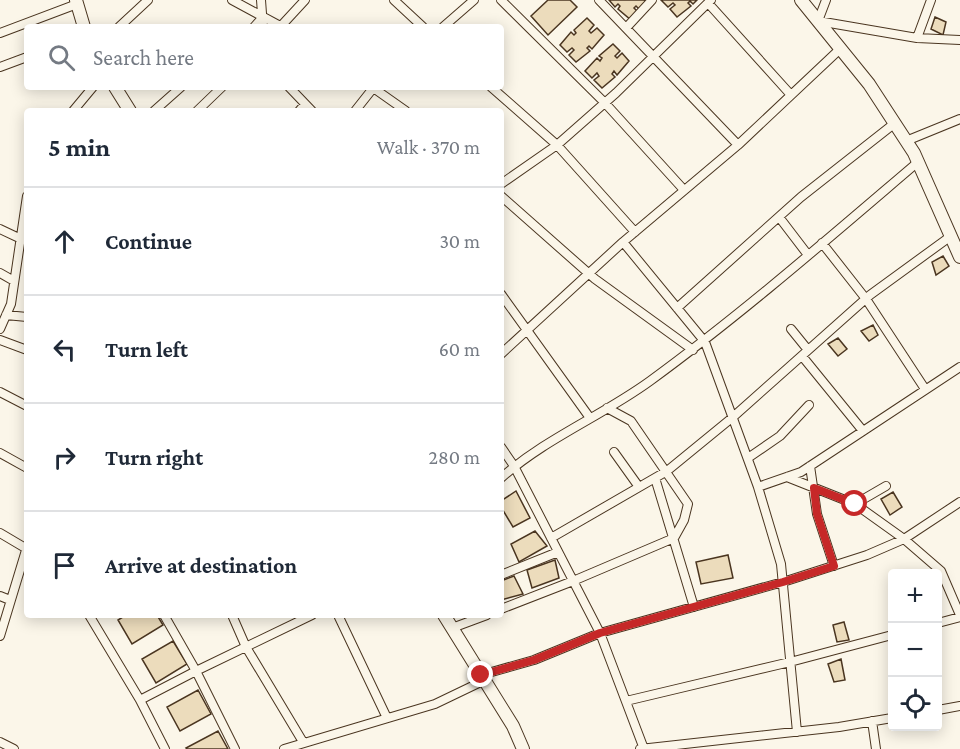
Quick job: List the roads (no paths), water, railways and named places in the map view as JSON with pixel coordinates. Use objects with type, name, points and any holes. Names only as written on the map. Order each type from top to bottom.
[{"type":"street","points":[[122,24],[148,0]]},
{"type":"street","points":[[232,0],[276,24]]},
{"type":"street","points":[[261,0],[263,24]]},
{"type":"street","points":[[284,24],[305,0]]},
{"type":"street","points":[[394,0],[420,24]]},
{"type":"street","points":[[446,24],[474,0]]},
{"type":"street","points":[[501,0],[605,103],[684,190]]},
{"type":"street","points":[[599,0],[738,145]]},
{"type":"street","points":[[626,28],[652,0]]},
{"type":"street","points":[[551,538],[667,471],[733,417],[866,299],[957,247],[918,162],[895,123],[869,84],[801,0]]},
{"type":"street","points":[[818,21],[826,0]]},
{"type":"street","points":[[917,38],[931,0]]},
{"type":"street","points":[[0,33],[77,2],[83,24]]},
{"type":"street","points":[[504,182],[557,145],[605,103],[710,2],[791,95]]},
{"type":"street","points":[[257,24],[263,17]]},
{"type":"street","points":[[818,21],[917,38],[960,40]]},
{"type":"street","points":[[504,351],[623,242],[738,145],[840,49]]},
{"type":"street","points":[[0,68],[24,58]]},
{"type":"street","points":[[76,108],[90,90]]},
{"type":"street","points":[[117,90],[128,108]]},
{"type":"street","points":[[157,108],[178,90]]},
{"type":"street","points":[[199,108],[219,90]]},
{"type":"street","points":[[291,90],[304,108]]},
{"type":"street","points":[[357,108],[371,90]]},
{"type":"street","points":[[377,90],[402,108]]},
{"type":"street","points":[[493,90],[557,145],[635,232]]},
{"type":"street","points":[[906,141],[960,119]]},
{"type":"street","points":[[677,308],[801,197],[895,123]]},
{"type":"street","points":[[504,474],[640,388],[705,342],[918,162]]},
{"type":"street","points":[[504,199],[590,273],[693,350]]},
{"type":"street","points":[[0,329],[11,304],[24,212]]},
{"type":"street","points":[[778,217],[808,255]]},
{"type":"street","points":[[0,229],[19,238]]},
{"type":"street","points":[[623,242],[705,342],[748,458],[781,564],[797,732]]},
{"type":"street","points":[[822,243],[866,299],[925,389]]},
{"type":"street","points":[[0,273],[14,281]]},
{"type":"street","points":[[504,298],[590,418]]},
{"type":"street","points":[[6,315],[24,317]]},
{"type":"street","points":[[791,329],[805,353],[862,431]]},
{"type":"street","points":[[0,340],[24,349]]},
{"type":"street","points":[[758,487],[801,472],[960,367]]},
{"type":"street","points":[[0,392],[24,404]]},
{"type":"street","points":[[748,458],[780,436],[809,405]]},
{"type":"street","points":[[504,608],[674,538],[684,520],[688,504],[667,471],[631,421],[607,408]]},
{"type":"street","points":[[504,451],[514,466],[600,633],[644,749]]},
{"type":"street","points":[[614,452],[639,487]]},
{"type":"street","points":[[0,453],[24,466]]},
{"type":"street","points":[[810,466],[817,514],[834,566]]},
{"type":"street","points":[[787,477],[855,504],[904,539],[941,571],[960,616],[942,622]]},
{"type":"street","points":[[655,478],[694,607]]},
{"type":"street","points":[[855,504],[886,486]]},
{"type":"street","points":[[284,749],[435,704],[483,678],[600,633],[783,582],[867,555],[904,539],[960,502]]},
{"type":"street","points":[[0,533],[24,546]]},
{"type":"street","points":[[504,574],[558,552]]},
{"type":"street","points":[[0,636],[24,557]]},
{"type":"street","points":[[0,596],[10,600]]},
{"type":"street","points":[[91,618],[140,700],[165,749]]},
{"type":"street","points":[[166,618],[196,671],[235,749]]},
{"type":"street","points":[[233,618],[246,647],[303,742]]},
{"type":"street","points":[[140,700],[306,618]]},
{"type":"street","points":[[339,618],[387,718]]},
{"type":"street","points":[[446,618],[513,726],[523,749]]},
{"type":"street","points":[[452,628],[479,618]]},
{"type":"street","points":[[626,701],[888,636]]},
{"type":"street","points":[[942,709],[960,706]]},
{"type":"street","points":[[639,749],[797,732],[888,719]]},
{"type":"street","points":[[872,721],[876,749]]},
{"type":"street","points":[[0,742],[14,749]]}]
